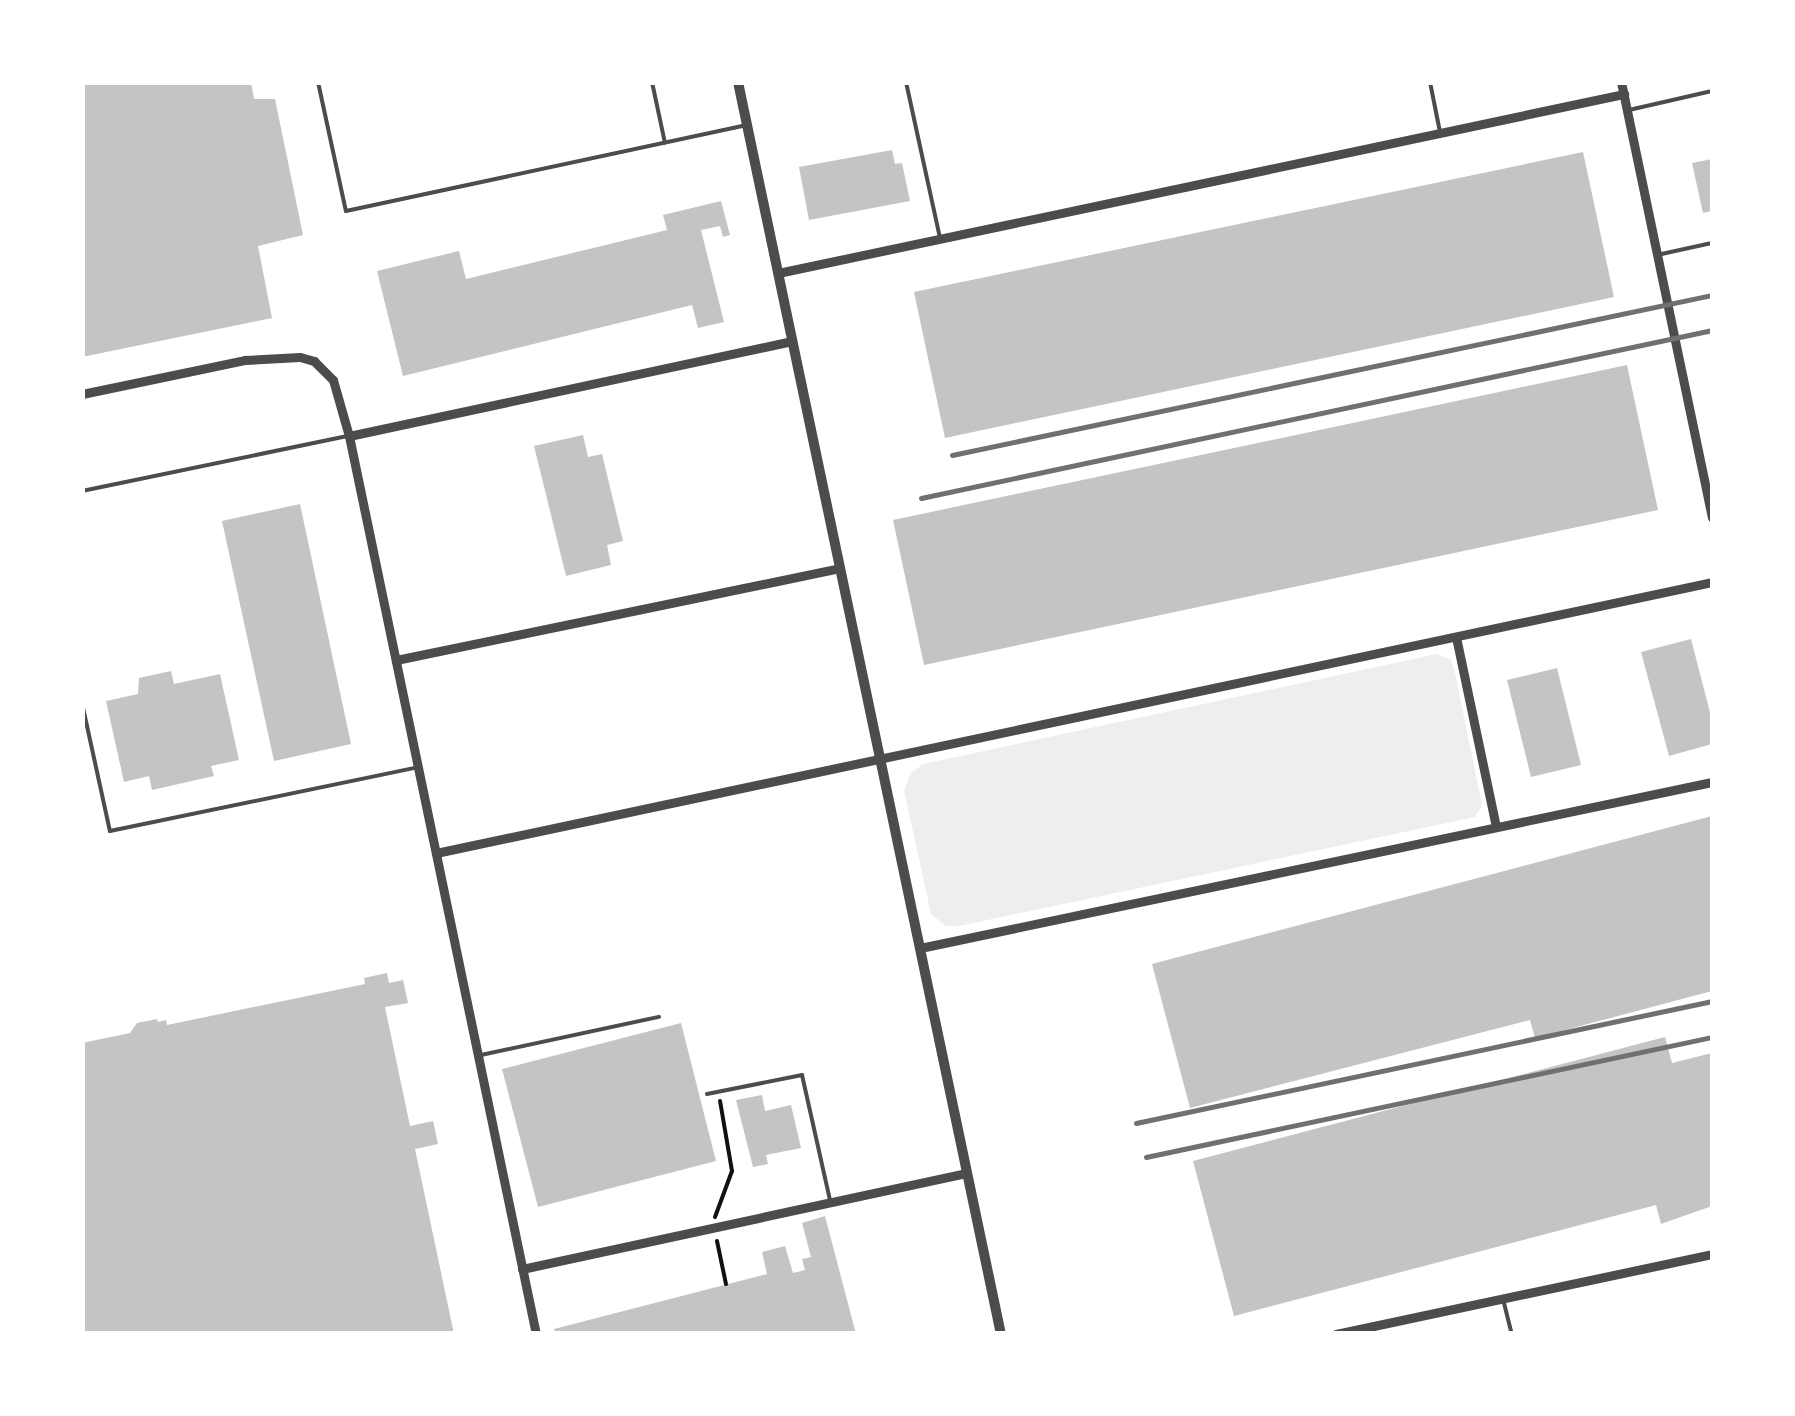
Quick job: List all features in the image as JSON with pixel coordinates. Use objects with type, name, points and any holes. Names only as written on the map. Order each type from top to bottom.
[{"type":"street","points":[[738,82],[1001,1334]]},
{"type":"street","points":[[778,272],[1440,133],[1623,88],[1712,518]]},
{"type":"street","points":[[349,436],[791,341]]},
{"type":"street","points":[[82,394],[245,360],[300,357],[314,361],[333,380],[349,436],[536,1334]]},
{"type":"street","points":[[396,660],[840,568]]},
{"type":"street","points":[[436,853],[1712,582]]},
{"type":"street","points":[[1456,637],[1496,827]]},
{"type":"street","points":[[920,948],[1712,782]]},
{"type":"street","points":[[522,1270],[966,1173]]},
{"type":"street","points":[[1336,1334],[1712,1254]]},
{"type":"lane","points":[[318,82],[346,210],[747,125]]},
{"type":"lane","points":[[652,82],[665,144]]},
{"type":"lane","points":[[906,82],[940,238]]},
{"type":"lane","points":[[1430,82],[1440,133]]},
{"type":"lane","points":[[1627,110],[1712,91]]},
{"type":"lane","points":[[1657,255],[1712,244]]},
{"type":"lane","points":[[82,491],[349,436]]},
{"type":"lane","points":[[82,703],[110,831],[418,767]]},
{"type":"lane","points":[[476,1056],[660,1018]]},
{"type":"lane","points":[[707,1094],[802,1075],[831,1202]]},
{"type":"lane","points":[[1503,1298],[1512,1334]]},
{"type":"path","points":[[719,1091],[732,1170],[716,1205],[726,1284]]},
{"type":"shaded area","points":[[1437,654],[1451,660],[1454,668],[1482,805],[1475,817],[959,926],[946,926],[931,914],[904,790],[911,773],[923,764]]},
{"type":"building","points":[[82,82],[251,82],[254,99],[275,99],[303,235],[258,246],[272,318],[82,357]]},
{"type":"building","points":[[892,150],[895,164],[902,163],[910,201],[809,220],[799,167]]},
{"type":"building","points":[[1583,152],[1614,297],[945,438],[914,292]]},
{"type":"building","points":[[1712,159],[1712,211],[1703,213],[1692,163]]},
{"type":"building","points":[[721,201],[730,235],[723,237],[720,226],[701,230],[724,322],[698,328],[692,305],[403,376],[377,271],[459,251],[466,279],[667,230],[663,215]]},
{"type":"building","points":[[1627,365],[1658,510],[924,665],[893,520]]},
{"type":"building","points":[[583,435],[588,457],[602,454],[623,541],[607,545],[611,565],[566,576],[534,446]]},
{"type":"building","points":[[300,504],[351,744],[274,761],[222,521]]},
{"type":"building","points":[[1691,639],[1712,720],[1712,744],[1669,756],[1641,652]]},
{"type":"building","points":[[1557,668],[1581,765],[1531,777],[1507,680]]},
{"type":"building","points":[[171,671],[174,684],[220,674],[239,760],[211,766],[214,776],[152,790],[149,776],[124,782],[106,701],[138,694],[139,678]]},
{"type":"building","points":[[1712,816],[1712,991],[1535,1038],[1530,1020],[1190,1108],[1152,964]]},
{"type":"building","points":[[387,973],[389,983],[403,980],[408,1003],[385,1007],[410,1126],[433,1121],[438,1144],[415,1149],[454,1334],[82,1334],[82,1043],[130,1033],[137,1023],[157,1019],[166,1020],[167,1025],[365,984],[364,978]]},
{"type":"building","points":[[681,1023],[716,1161],[538,1207],[502,1069]]},
{"type":"building","points":[[1665,1037],[1672,1063],[1712,1053],[1712,1206],[1661,1224],[1656,1205],[1234,1316],[1193,1161]]},
{"type":"building","points":[[762,1095],[765,1111],[791,1105],[801,1148],[766,1155],[768,1164],[753,1167],[736,1100]]},
{"type":"building","points":[[825,1216],[856,1334],[555,1334],[554,1329],[767,1274],[762,1252],[785,1246],[793,1273],[805,1270],[802,1259],[811,1257],[802,1223]]},
{"type":"railway","points":[[952,455],[1712,295]]},
{"type":"railway","points":[[921,498],[1712,330]]},
{"type":"railway","points":[[1136,1123],[1712,1001]]},
{"type":"railway","points":[[1146,1157],[1712,1037]]}]
